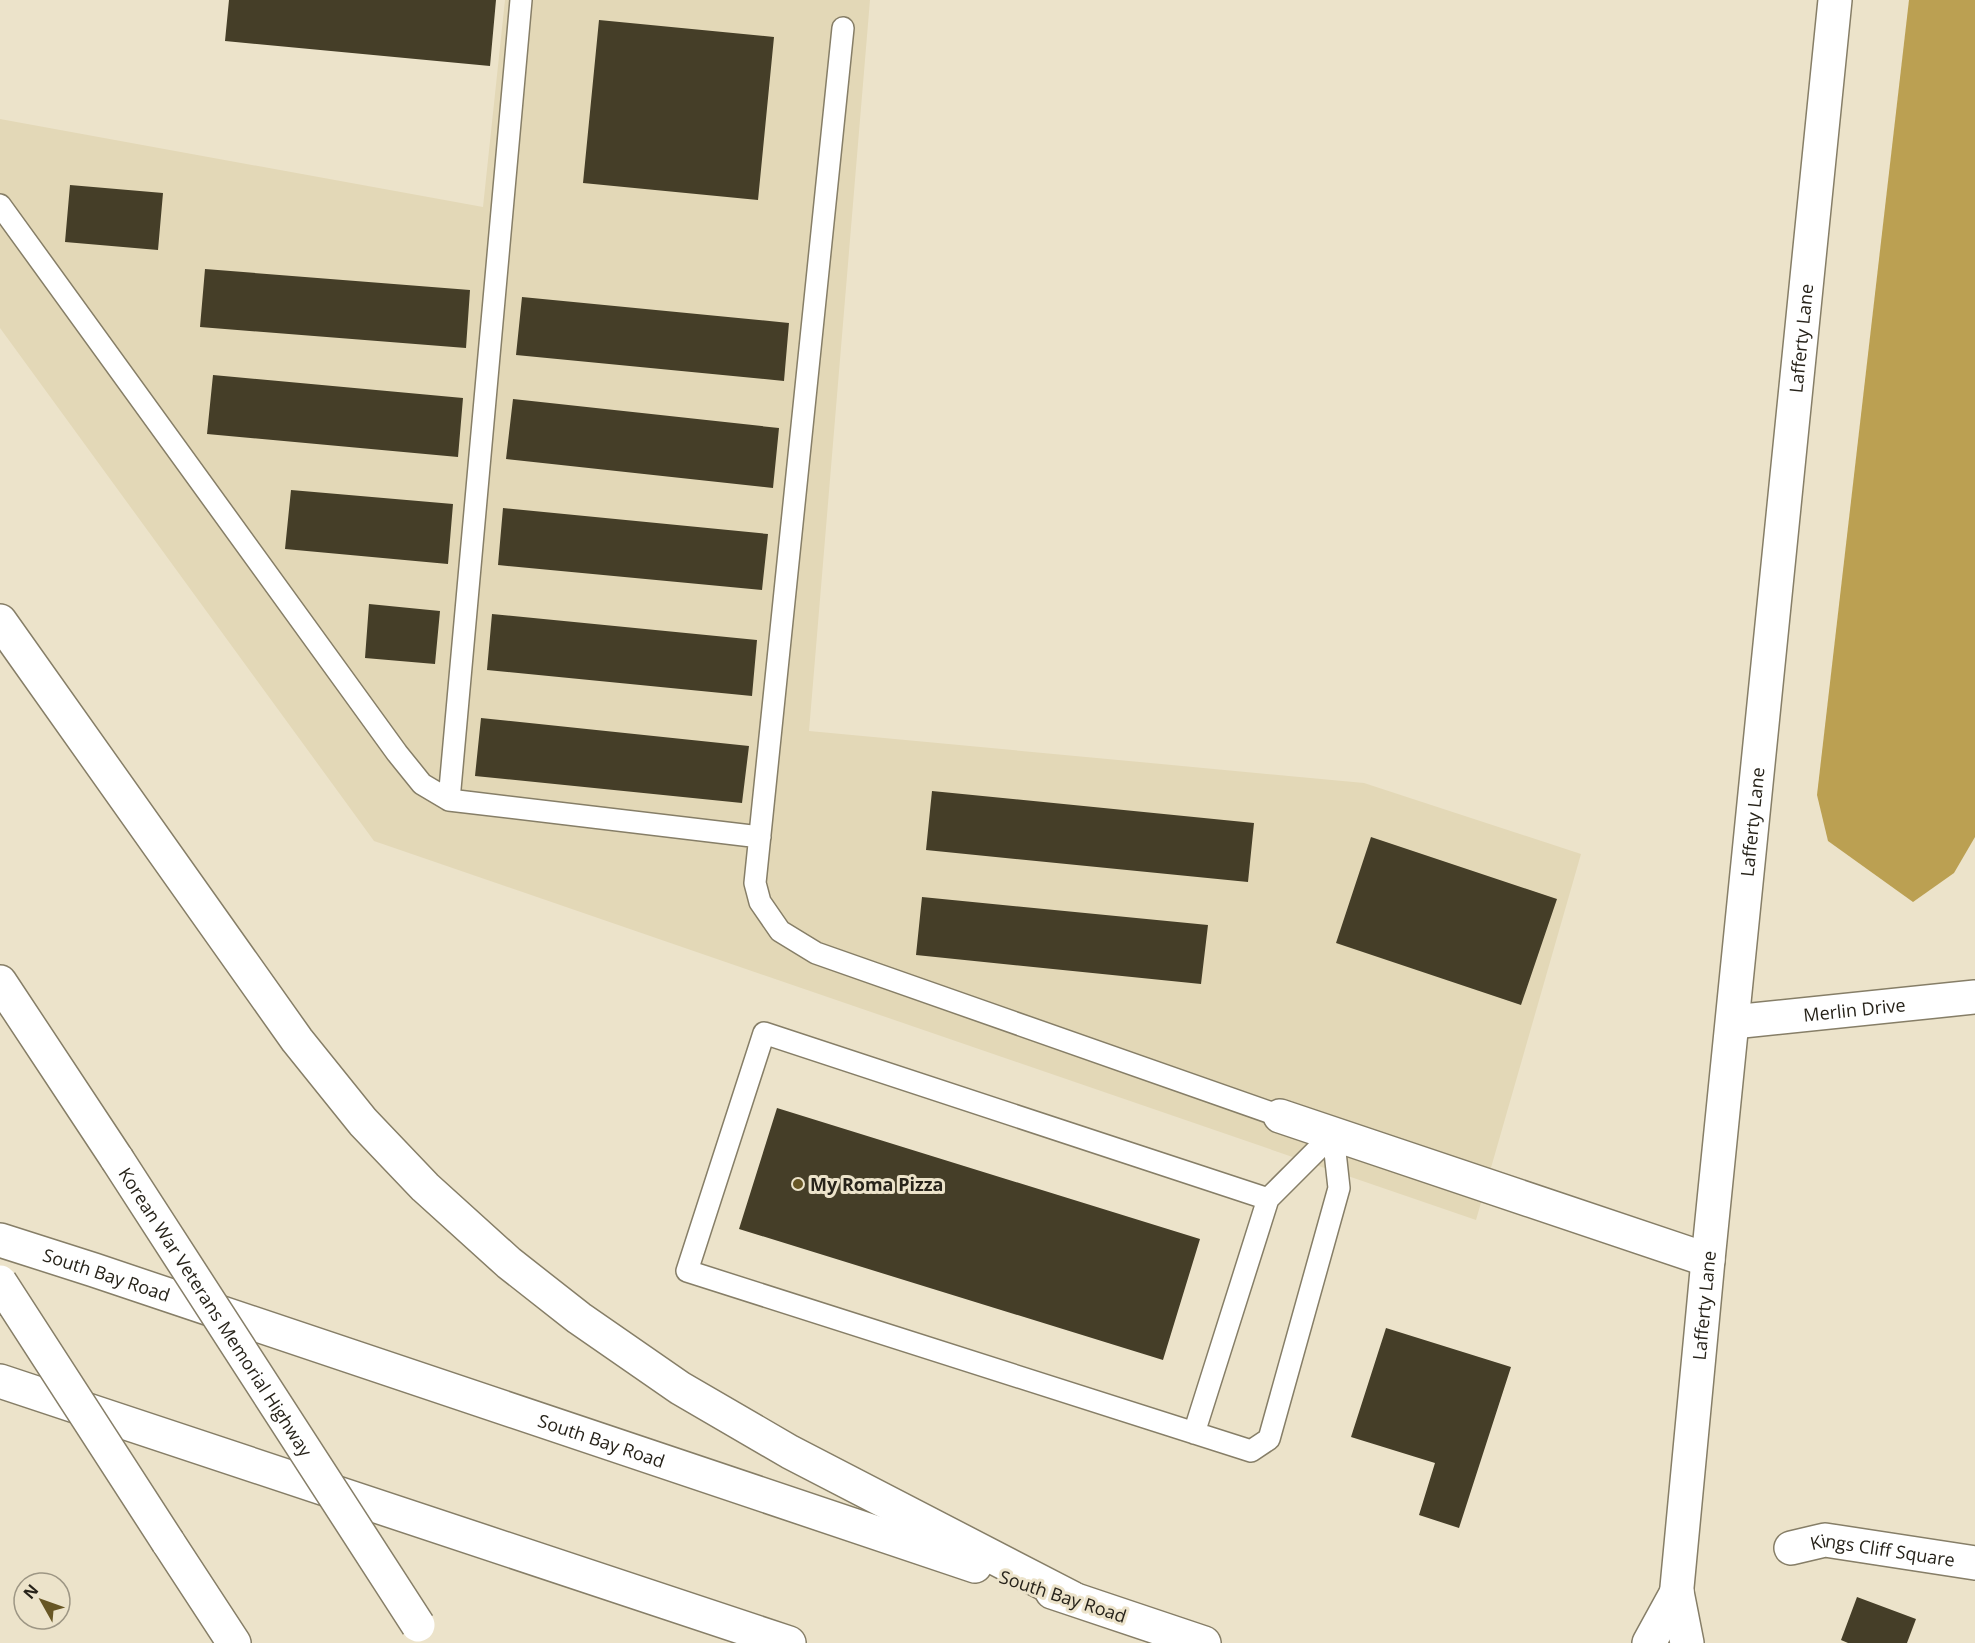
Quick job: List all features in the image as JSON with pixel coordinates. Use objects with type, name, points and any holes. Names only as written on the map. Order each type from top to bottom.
[{"type":"main road","name":"Lafferty Lane","points":[[1672,1643],[1708,1260],[1835,0]]},
{"type":"main road","points":[[0,621],[297,1040],[363,1122],[433,1194],[509,1263],[579,1318],[681,1388],[790,1452],[1072,1598]]},
{"type":"main road","name":"Korean War Veterans Memorial Highway","points":[[0,982],[424,1634]]},
{"type":"main road","name":"Merlin Drive","points":[[1733,1022],[1975,997]]},
{"type":"main road","points":[[1280,1116],[1708,1260]]},
{"type":"main road","name":"South Bay Road","points":[[0,1240],[1204,1643]]},
{"type":"main road","points":[[0,1282],[234,1643]]},
{"type":"main road","points":[[0,1381],[789,1643]]},
{"type":"main road","name":"Kings Cliff Square","points":[[1791,1548],[1825,1540],[1975,1563]]},
{"type":"main road","points":[[1649,1643],[1677,1592]]},
{"type":"main road","points":[[1677,1592],[1687,1643]]},
{"type":"lane","points":[[448,800],[521,0]]},
{"type":"lane","points":[[843,28],[755,883],[760,902],[780,932],[816,953],[1280,1116]]},
{"type":"lane","points":[[0,206],[397,753],[422,784],[448,800],[760,837]]},
{"type":"lane","points":[[1268,1199],[764,1033],[687,1271],[1251,1451],[1269,1439],[1339,1188],[1334,1134]]},
{"type":"lane","points":[[1194,1433],[1268,1199],[1334,1134]]},
{"type":"shaded area","points":[[505,0],[870,0],[809,731],[1364,783],[1581,854],[1476,1220],[374,841],[0,328],[0,119],[483,207]]},
{"type":"shaded area","points":[[1909,0],[1975,0],[1975,837],[1954,873],[1913,902],[1828,841],[1817,795]]},
{"type":"building","points":[[229,0],[496,0],[490,66],[225,41]]},
{"type":"building","points":[[599,20],[774,37],[758,200],[583,183]]},
{"type":"building","points":[[70,185],[163,193],[158,250],[65,242]]},
{"type":"building","points":[[205,269],[470,290],[466,348],[200,327]]},
{"type":"building","points":[[522,297],[789,323],[784,381],[516,355]]},
{"type":"building","points":[[213,375],[463,398],[458,457],[207,434]]},
{"type":"building","points":[[513,399],[779,428],[773,488],[506,459]]},
{"type":"building","points":[[291,490],[453,504],[448,564],[285,549]]},
{"type":"building","points":[[503,508],[768,534],[762,590],[498,565]]},
{"type":"building","points":[[369,604],[440,611],[435,664],[365,658]]},
{"type":"building","points":[[492,614],[757,640],[752,696],[487,670]]},
{"type":"building","points":[[481,718],[749,746],[742,803],[475,776]]},
{"type":"building","points":[[932,791],[1254,823],[1248,882],[926,850]]},
{"type":"building","points":[[1371,837],[1557,899],[1521,1005],[1336,943]]},
{"type":"building","points":[[922,897],[1208,925],[1201,984],[916,955]]},
{"type":"building","points":[[777,1108],[1200,1239],[1163,1360],[739,1229]]},
{"type":"building","points":[[1386,1328],[1511,1367],[1459,1528],[1419,1515],[1435,1463],[1351,1437]]},
{"type":"building","points":[[1857,1597],[1916,1619],[1907,1643],[1848,1643],[1841,1640]]},
{"type":"place","name":"My Roma Pizza","points":[[798,1184]]}]
